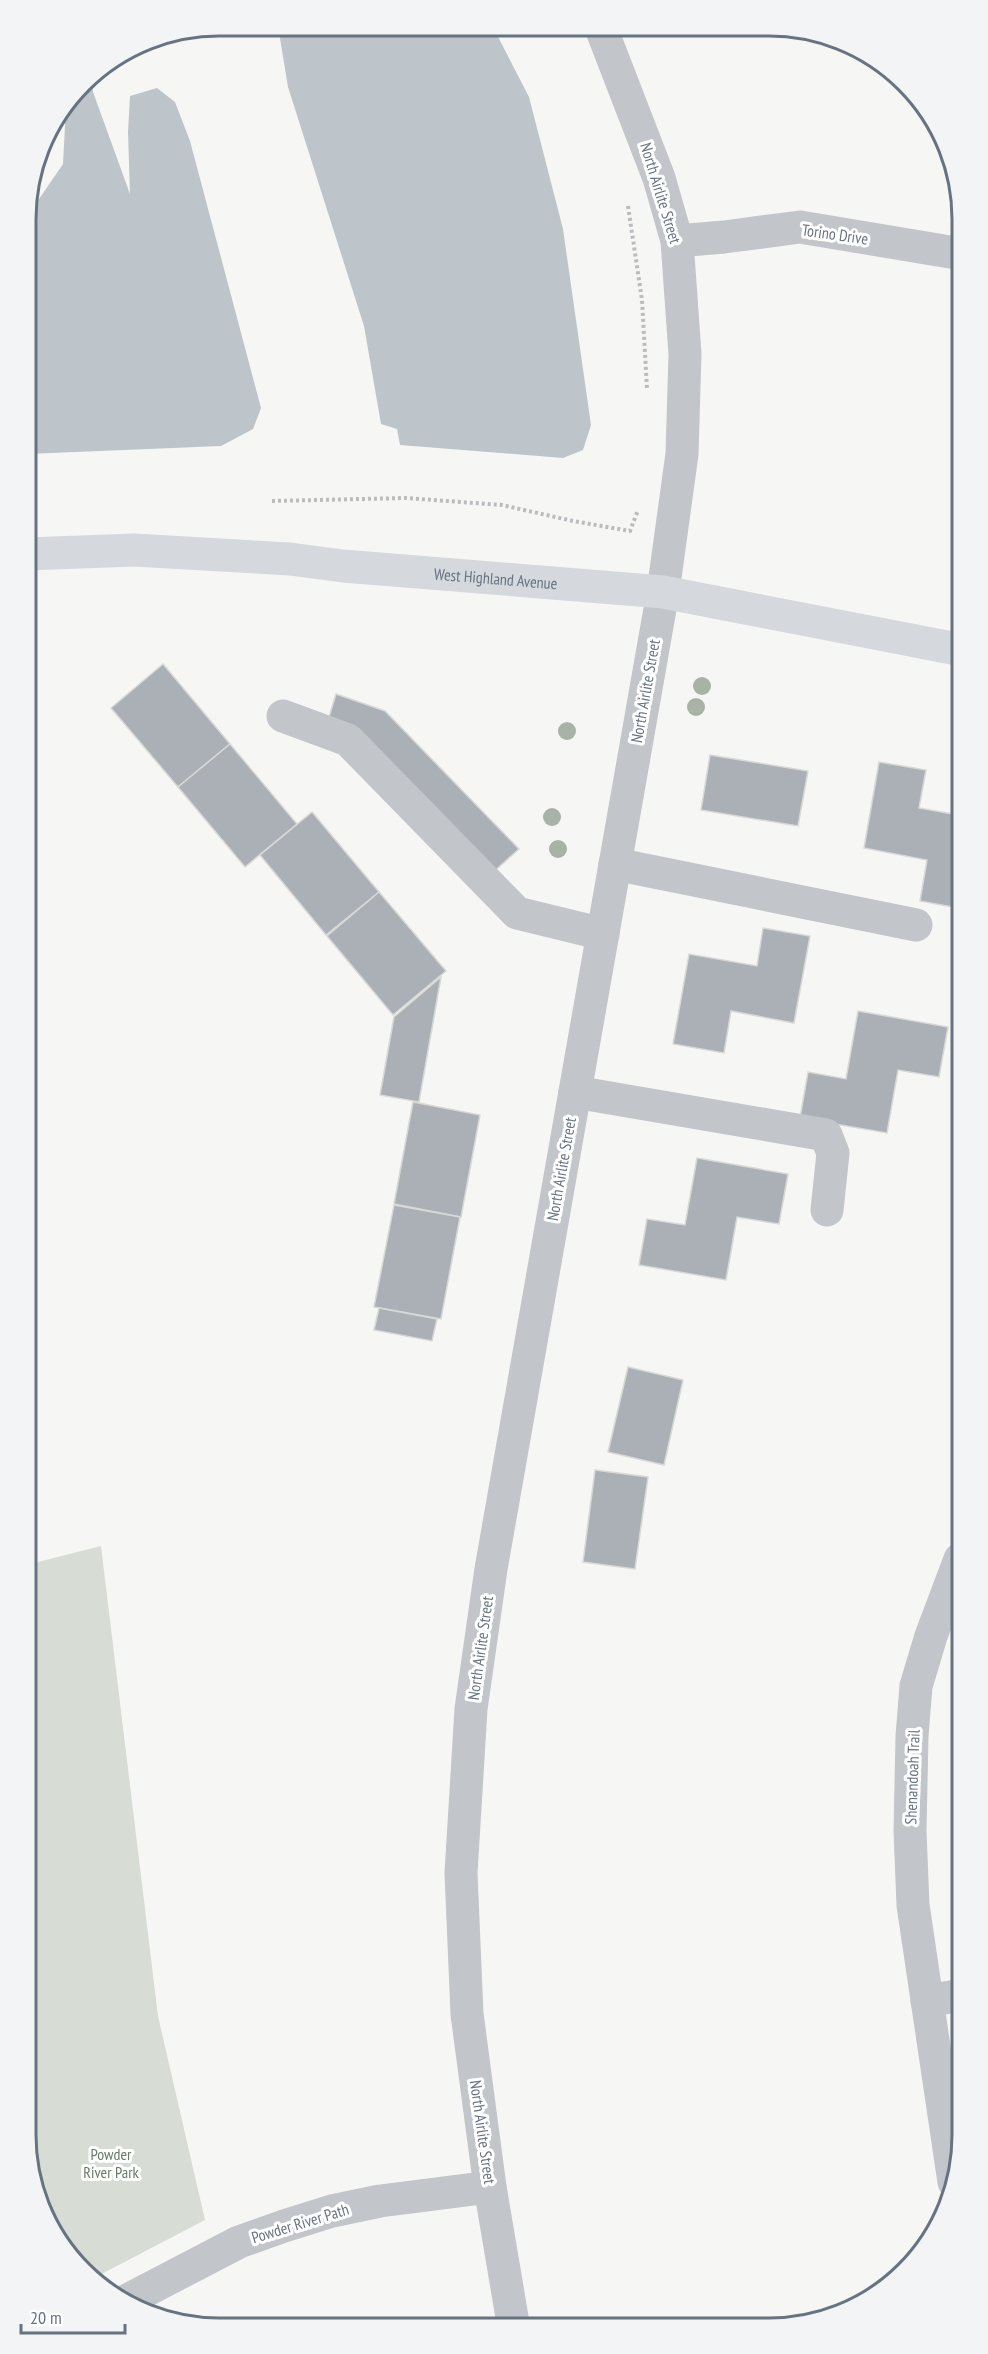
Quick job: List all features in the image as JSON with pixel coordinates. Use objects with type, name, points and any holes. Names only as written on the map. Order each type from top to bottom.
[{"type":"main road","name":"West Highland Avenue","points":[[36,554],[135,550],[290,559],[343,566],[663,592],[952,648]]},
{"type":"street","name":"North Airlite Street","points":[[512,2318],[490,2187],[467,2014],[461,1874],[471,1708],[491,1569],[663,592],[682,454],[685,354],[677,241],[659,178],[604,36]]},
{"type":"street","name":"Torino Drive","points":[[677,241],[800,227],[952,253]]},
{"type":"street","points":[[284,716],[348,740],[517,914],[603,934]]},
{"type":"street","points":[[615,864],[916,925]]},
{"type":"street","points":[[575,1092],[826,1135],[833,1153],[826,1210]]},
{"type":"street","name":"Shenandoah Trail","points":[[950,2157],[914,1905],[910,1831],[912,1736],[916,1686],[931,1636],[952,1580]]},
{"type":"street","points":[[927,2001],[952,1997]]},
{"type":"street","name":"Powder River Path","points":[[135,2296],[239,2242],[332,2211],[381,2201],[490,2187]]},
{"type":"path","points":[[628,206],[642,300],[647,390]]},
{"type":"path","points":[[272,501],[406,498],[502,505],[630,531],[640,503]]},
{"type":"green space","name":"Powder River Park","points":[[101,1546],[158,2016],[205,2220],[101,2274],[74,2246],[61,2226],[42,2182],[38,2159],[36,2135],[36,1562]]},
{"type":"shaded area","points":[[280,36],[498,36],[529,97],[563,229],[591,425],[583,450],[563,458],[400,445],[397,429],[381,424],[364,326],[288,87]]},
{"type":"shaded area","points":[[92,87],[130,194],[128,132],[130,96],[157,88],[175,102],[190,141],[261,408],[253,429],[221,446],[36,454],[36,207],[37,202],[63,164],[65,120]]},
{"type":"building","points":[[163,664],[230,744],[178,787],[111,708]]},
{"type":"building","points":[[336,694],[385,711],[519,849],[490,875],[326,727]]},
{"type":"building","points":[[230,744],[297,824],[245,867],[178,787]]},
{"type":"building","points":[[710,755],[808,771],[798,826],[701,810]]},
{"type":"building","points":[[879,762],[926,770],[919,808],[952,814],[952,907],[920,901],[927,860],[864,848]]},
{"type":"building","points":[[312,812],[379,892],[326,935],[260,855]]},
{"type":"building","points":[[379,892],[446,971],[393,1015],[327,936]]},
{"type":"building","points":[[763,928],[810,936],[794,1023],[731,1011],[724,1053],[673,1044],[689,954],[757,966]]},
{"type":"building","points":[[441,977],[419,1102],[380,1095],[394,1017]]},
{"type":"building","points":[[858,1011],[948,1027],[939,1077],[898,1070],[887,1133],[800,1118],[808,1072],[846,1079]]},
{"type":"building","points":[[413,1102],[480,1115],[461,1217],[394,1204]]},
{"type":"building","points":[[697,1158],[788,1174],[779,1224],[737,1217],[726,1280],[639,1265],[647,1219],[685,1225]]},
{"type":"building","points":[[394,1205],[460,1217],[441,1319],[374,1307]]},
{"type":"building","points":[[379,1308],[437,1319],[432,1341],[374,1330]]},
{"type":"building","points":[[628,1367],[683,1380],[664,1465],[608,1452]]},
{"type":"building","points":[[595,1470],[648,1477],[635,1569],[583,1562]]}]
